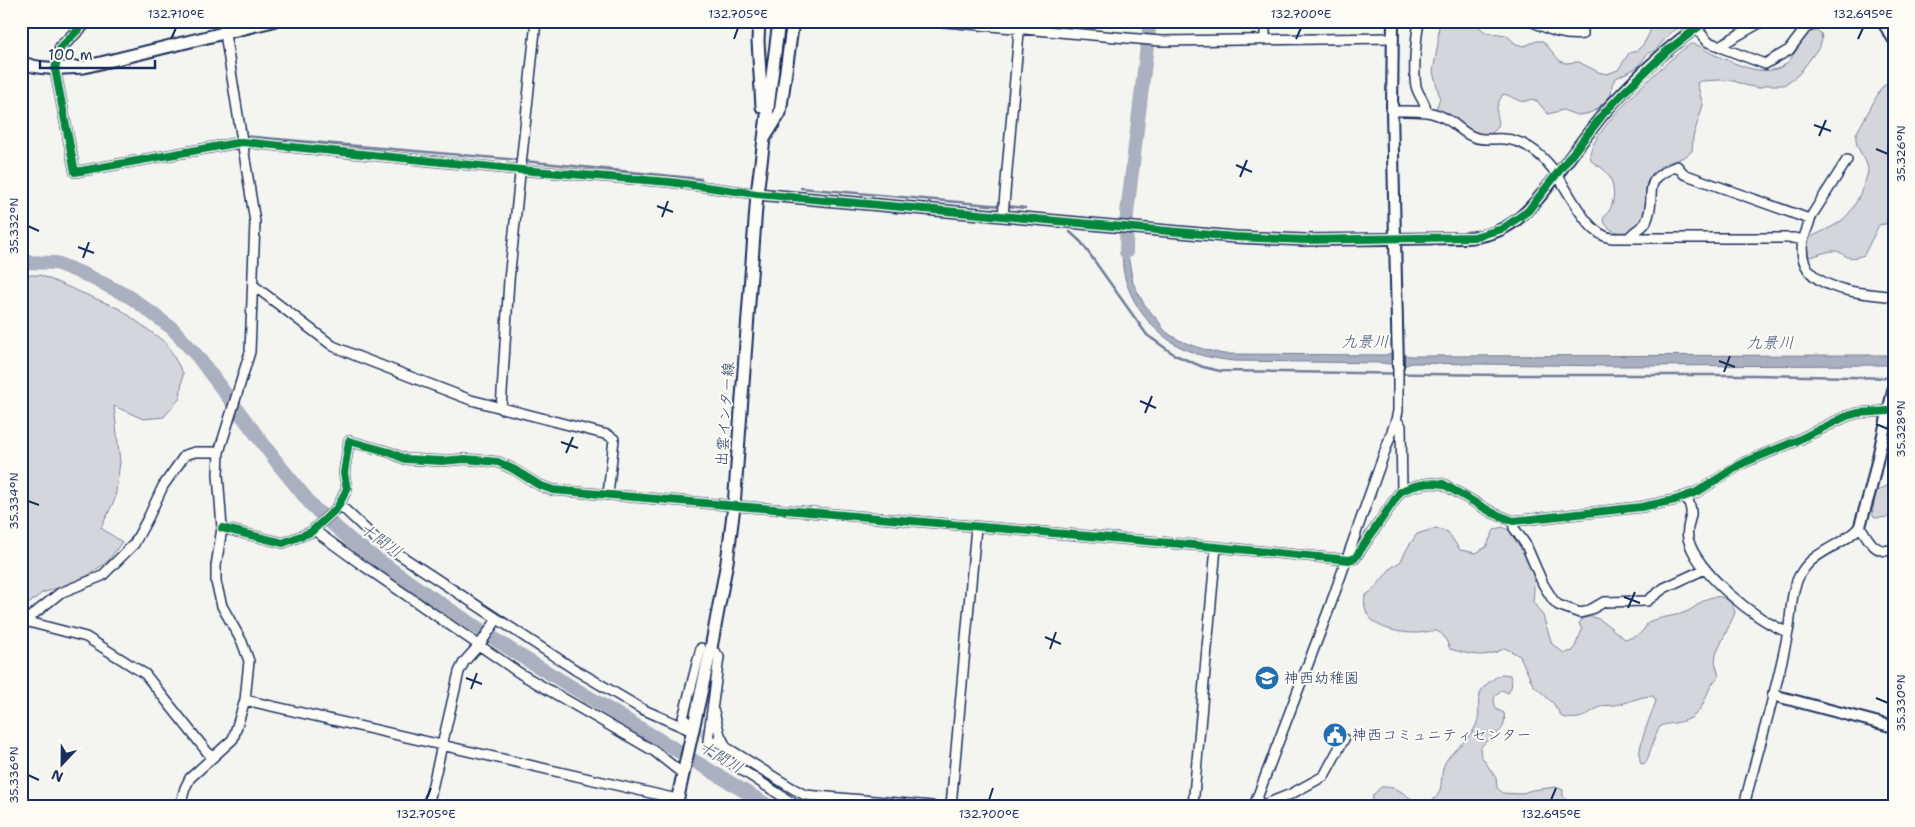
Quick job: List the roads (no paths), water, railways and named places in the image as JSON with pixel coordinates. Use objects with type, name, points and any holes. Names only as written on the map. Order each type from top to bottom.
[{"type":"main road","points":[[21,62],[31,66],[55,69],[84,67],[224,27],[274,21]]},
{"type":"main road","points":[[759,21],[758,41],[763,135]]},
{"type":"main road","name":"出雲インター線","points":[[676,802],[690,730],[720,606],[734,506],[757,194],[779,21]]},
{"type":"main road","points":[[763,135],[780,113],[793,21]]},
{"type":"street","points":[[87,21],[61,47],[55,69],[75,172],[242,142],[521,170],[670,182],[757,194],[1268,239],[1474,237],[1494,233],[1511,224],[1528,211],[1604,113],[1651,65],[1706,21]]},
{"type":"street","points":[[501,409],[509,280],[536,21]]},
{"type":"street","points":[[934,21],[1019,25],[1156,41],[1393,38]]},
{"type":"street","points":[[1265,21],[1266,40]]},
{"type":"street","points":[[1254,806],[1346,560],[1398,412],[1392,110],[1393,21]]},
{"type":"street","points":[[1419,21],[1416,48],[1416,84],[1425,104],[1426,112]]},
{"type":"street","points":[[1531,21],[1559,33],[1573,36],[1583,34],[1582,21]]},
{"type":"street","points":[[1719,46],[1763,21]]},
{"type":"street","points":[[1696,28],[1708,42],[1724,50],[1765,64],[1789,50],[1804,29],[1818,21]]},
{"type":"street","points":[[1882,21],[1894,40]]},
{"type":"street","points":[[1003,216],[1019,25]]},
{"type":"street","points":[[180,806],[190,778],[233,738],[245,700],[249,661],[242,642],[222,606],[216,582],[216,566],[222,528],[218,452],[250,352],[255,222],[224,27]]},
{"type":"street","points":[[1392,110],[1426,112],[1441,116],[1476,138],[1514,140],[1531,148],[1552,167],[1589,224],[1609,238],[1794,238],[1803,240]]},
{"type":"street","points":[[1847,160],[1809,220],[1803,240],[1804,261],[1820,281],[1840,289],[1894,297]]},
{"type":"street","points":[[1630,237],[1633,232],[1643,227],[1646,222],[1650,208],[1651,187],[1655,179],[1663,172],[1677,166],[1684,174],[1809,220]]},
{"type":"street","points":[[253,285],[333,346],[470,400],[608,435],[614,439],[608,495]]},
{"type":"street","points":[[1744,806],[1788,632],[1794,590],[1800,574],[1809,562],[1845,540],[1860,526],[1869,497],[1894,386]]},
{"type":"street","points":[[1402,491],[1428,484],[1443,484],[1493,513],[1513,521],[1656,505],[1687,497],[1744,463],[1796,441],[1847,416],[1858,413],[1888,411]]},
{"type":"street","points":[[222,528],[283,543],[315,529],[338,506],[346,489],[344,473],[349,442],[389,452],[405,459],[442,461],[465,459],[498,462],[538,485],[553,490],[1216,547],[1346,560],[1355,558],[1402,491],[1401,426],[1396,420]]},
{"type":"street","points":[[23,620],[60,594],[102,576],[134,544],[163,486],[185,455],[195,452],[218,452]]},
{"type":"street","points":[[1687,497],[1691,511],[1687,530],[1688,537],[1693,550],[1705,569],[1746,607],[1770,624],[1788,632]]},
{"type":"street","points":[[338,506],[377,540],[496,620],[642,709],[690,730]]},
{"type":"street","points":[[1513,521],[1514,528],[1526,545],[1543,584],[1553,600],[1558,605],[1580,613],[1588,611],[1604,602],[1647,601],[1664,588],[1705,569]]},
{"type":"street","points":[[1860,526],[1876,549],[1884,551],[1894,549]]},
{"type":"street","points":[[951,806],[976,527]]},
{"type":"street","points":[[315,529],[521,674],[654,751],[668,764],[683,771]]},
{"type":"street","points":[[1193,806],[1216,547]]},
{"type":"street","points":[[23,620],[86,637],[145,674],[212,758]]},
{"type":"street","points":[[428,806],[459,672],[464,662],[480,644],[496,620]]},
{"type":"street","points":[[690,730],[683,718],[701,648]]},
{"type":"street","points":[[716,653],[719,657],[708,741],[710,748],[797,806]]},
{"type":"street","points":[[1773,695],[1894,727]]},
{"type":"street","points":[[245,700],[443,745],[676,802]]},
{"type":"street","points":[[713,703],[720,735],[728,749]]},
{"type":"street","points":[[1261,806],[1291,794],[1324,776],[1344,740]]},
{"type":"street","points":[[716,741],[805,795],[932,806]]},
{"type":"water","points":[[1124,233],[1129,233],[1127,250],[1133,283],[1144,304],[1164,329],[1170,335],[1188,344],[1224,354],[1385,355],[1392,353],[1411,356],[1894,355],[1894,365],[1610,366],[1412,363],[1403,366],[1383,363],[1234,361],[1216,359],[1194,353],[1177,345],[1165,337],[1145,318],[1137,306],[1126,281],[1123,268]]},
{"type":"waterway","name":"九景川","points":[[1126,252],[1127,213],[1150,21]]},
{"type":"waterway","points":[[243,136],[519,160]]},
{"type":"waterway","points":[[524,161],[701,179]]},
{"type":"waterway","points":[[801,188],[1002,206]]},
{"type":"waterway","points":[[1007,206],[1025,208]]},
{"type":"waterway","points":[[1070,232],[1081,242],[1147,335],[1175,355],[1203,367],[1220,371],[1500,375],[1757,375],[1894,378]]},
{"type":"waterway","name":"十間川","points":[[21,262],[56,263],[86,275],[130,297],[173,329],[198,357],[279,465],[314,508],[353,542],[419,589],[519,655],[769,806]]},
{"type":"tunnel","points":[[689,723],[713,740]]},
{"type":"place","name":"神西幼稚園","points":[[1267,678]]},
{"type":"place","name":"神西コミュニティセンター","points":[[1335,735]]}]
